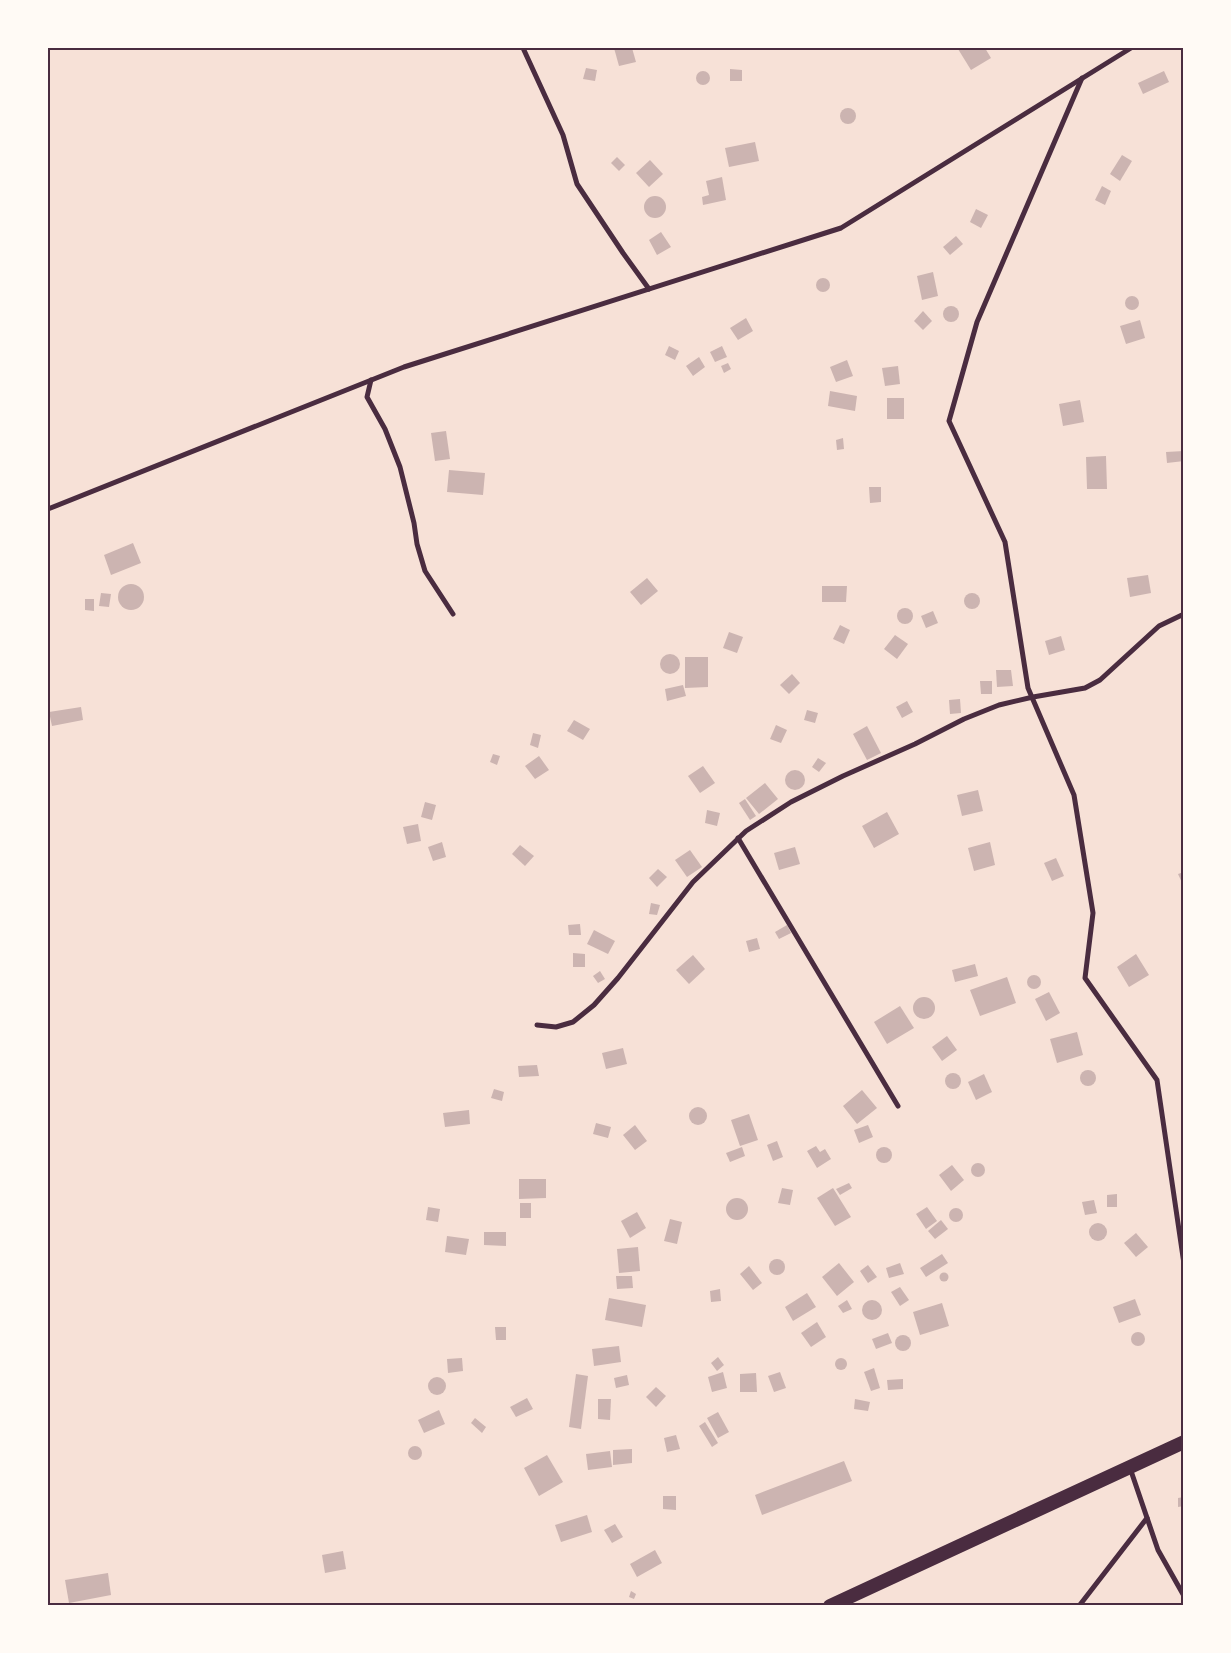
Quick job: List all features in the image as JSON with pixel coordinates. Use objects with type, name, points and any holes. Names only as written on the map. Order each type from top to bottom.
[{"type":"highway","points":[[830,1606],[1184,1442]]},
{"type":"street","points":[[523,48],[563,135],[577,184],[648,289]]},
{"type":"street","points":[[48,509],[404,367],[841,228],[1131,48]]},
{"type":"street","points":[[1082,78],[977,322],[949,421],[1005,542],[1028,688],[1074,795],[1093,912],[1085,978],[1156,1080],[1184,1264]]},
{"type":"street","points":[[371,380],[367,397],[385,429],[400,467],[425,571],[454,614]]},
{"type":"street","points":[[537,1025],[556,1027],[573,1022],[594,1005],[618,978],[693,882],[746,831],[791,802],[964,719],[1000,705],[1032,697],[1085,688],[1100,680],[1159,626],[1184,614]]},
{"type":"street","points":[[738,838],[898,1106]]},
{"type":"street","points":[[1130,1467],[1158,1550],[1184,1596]]},
{"type":"street","points":[[1079,1606],[1147,1518]]},
{"type":"building","points":[[614,48],[632,48],[636,62],[619,66]]},
{"type":"building","points":[[985,48],[991,58],[971,70],[958,49]]},
{"type":"building","points":[[586,68],[597,70],[595,81],[583,79]]},
{"type":"building","points":[[730,69],[742,70],[742,81],[730,81]]},
{"type":"building","points":[[703,71],[708,73],[710,78],[708,83],[703,85],[698,83],[696,78],[698,73]]},
{"type":"building","points":[[1164,71],[1169,82],[1143,94],[1138,83]]},
{"type":"building","points":[[848,108],[854,110],[856,116],[854,122],[848,124],[842,122],[840,116],[842,110]]},
{"type":"building","points":[[755,142],[759,161],[729,167],[725,148]]},
{"type":"building","points":[[1122,155],[1132,161],[1120,181],[1110,174]]},
{"type":"building","points":[[617,157],[625,165],[619,171],[611,163]]},
{"type":"building","points":[[650,160],[663,174],[649,187],[636,173]]},
{"type":"building","points":[[722,177],[726,200],[703,205],[702,197],[709,195],[706,181]]},
{"type":"building","points":[[1102,186],[1111,191],[1105,205],[1095,200]]},
{"type":"building","points":[[655,196],[663,199],[666,207],[663,215],[655,218],[647,215],[644,207],[647,199]]},
{"type":"building","points":[[976,209],[988,215],[981,228],[970,222]]},
{"type":"building","points":[[661,232],[671,247],[657,255],[649,240]]},
{"type":"building","points":[[956,236],[963,244],[950,255],[943,247]]},
{"type":"building","points":[[933,272],[938,296],[922,300],[917,276]]},
{"type":"building","points":[[820,278],[826,278],[830,285],[826,292],[820,292],[816,288],[816,282]]},
{"type":"building","points":[[1132,296],[1137,298],[1139,303],[1137,308],[1132,310],[1127,308],[1125,303],[1127,298]]},
{"type":"building","points":[[951,306],[957,308],[959,314],[957,320],[951,322],[945,320],[943,314],[945,308]]},
{"type":"building","points":[[923,311],[932,321],[923,330],[914,321]]},
{"type":"building","points":[[746,318],[753,331],[738,340],[730,328]]},
{"type":"building","points":[[1140,320],[1145,338],[1126,344],[1120,326]]},
{"type":"building","points":[[669,346],[679,351],[675,360],[665,355]]},
{"type":"building","points":[[722,346],[727,357],[715,362],[710,352]]},
{"type":"building","points":[[699,357],[705,367],[693,376],[686,366]]},
{"type":"building","points":[[847,360],[853,376],[836,382],[830,367]]},
{"type":"building","points":[[728,363],[731,369],[724,373],[721,366]]},
{"type":"building","points":[[898,366],[900,384],[885,386],[882,368]]},
{"type":"building","points":[[830,391],[857,396],[855,411],[828,406]]},
{"type":"building","points":[[887,398],[904,398],[904,419],[887,419]]},
{"type":"building","points":[[1080,400],[1084,422],[1063,426],[1059,404]]},
{"type":"building","points":[[446,431],[450,459],[435,461],[431,433]]},
{"type":"building","points":[[843,438],[844,449],[837,450],[836,440]]},
{"type":"building","points":[[1184,451],[1184,461],[1167,463],[1166,452]]},
{"type":"building","points":[[1106,456],[1107,489],[1087,489],[1086,457]]},
{"type":"building","points":[[449,470],[485,473],[483,495],[447,492]]},
{"type":"building","points":[[869,487],[881,487],[881,502],[870,503]]},
{"type":"building","points":[[133,543],[141,563],[111,575],[104,555]]},
{"type":"building","points":[[1148,575],[1151,593],[1130,597],[1127,578]]},
{"type":"building","points":[[647,578],[658,591],[641,605],[630,592]]},
{"type":"building","points":[[131,584],[140,588],[144,597],[140,606],[131,610],[122,606],[118,597],[122,588]]},
{"type":"building","points":[[822,586],[847,586],[846,602],[822,602]]},
{"type":"building","points":[[101,593],[111,594],[109,607],[99,606]]},
{"type":"building","points":[[972,593],[978,595],[980,601],[978,607],[972,609],[966,607],[964,601],[966,595]]},
{"type":"building","points":[[85,599],[94,599],[94,611],[85,610]]},
{"type":"building","points":[[905,608],[911,610],[913,616],[911,622],[905,624],[899,622],[897,616],[899,610]]},
{"type":"building","points":[[933,611],[938,623],[926,628],[921,616]]},
{"type":"building","points":[[840,625],[850,630],[844,644],[833,639]]},
{"type":"building","points":[[729,632],[743,637],[737,653],[723,648]]},
{"type":"building","points":[[895,635],[908,644],[897,659],[884,649]]},
{"type":"building","points":[[1061,636],[1065,650],[1049,655],[1045,641]]},
{"type":"building","points":[[670,654],[677,657],[680,664],[677,671],[670,674],[663,671],[660,664],[663,657]]},
{"type":"building","points":[[685,657],[708,657],[708,687],[685,688]]},
{"type":"building","points":[[996,670],[1011,670],[1013,686],[997,687]]},
{"type":"building","points":[[792,674],[800,683],[789,694],[780,685]]},
{"type":"building","points":[[980,681],[992,681],[992,694],[981,694]]},
{"type":"building","points":[[683,685],[686,696],[667,701],[665,689]]},
{"type":"building","points":[[960,699],[961,713],[950,714],[949,700]]},
{"type":"building","points":[[907,701],[913,712],[902,718],[896,707]]},
{"type":"building","points":[[81,707],[83,720],[52,726],[49,712]]},
{"type":"building","points":[[807,710],[818,713],[815,723],[804,720]]},
{"type":"building","points":[[574,720],[590,729],[583,740],[567,731]]},
{"type":"building","points":[[776,725],[787,730],[781,743],[770,739]]},
{"type":"building","points":[[867,726],[881,753],[867,760],[853,734]]},
{"type":"building","points":[[533,733],[541,735],[538,748],[530,745]]},
{"type":"building","points":[[493,754],[500,756],[497,765],[490,762]]},
{"type":"building","points":[[539,756],[549,770],[535,779],[525,766]]},
{"type":"building","points":[[818,758],[826,763],[819,772],[812,767]]},
{"type":"building","points":[[703,766],[715,783],[700,793],[688,776]]},
{"type":"building","points":[[795,770],[802,773],[805,780],[802,787],[795,790],[788,787],[785,780],[788,773]]},
{"type":"building","points":[[765,783],[778,799],[759,814],[746,798]]},
{"type":"building","points":[[978,790],[983,811],[962,816],[957,795]]},
{"type":"building","points":[[745,799],[756,816],[750,820],[739,803]]},
{"type":"building","points":[[425,802],[436,805],[432,820],[421,817]]},
{"type":"building","points":[[707,810],[720,813],[717,826],[705,823]]},
{"type":"building","points":[[887,812],[899,834],[874,848],[862,826]]},
{"type":"building","points":[[418,824],[421,841],[407,844],[403,827]]},
{"type":"building","points":[[442,842],[446,857],[433,861],[428,847]]},
{"type":"building","points":[[990,842],[995,865],[974,871],[968,848]]},
{"type":"building","points":[[520,845],[534,856],[525,866],[512,854]]},
{"type":"building","points":[[795,847],[800,864],[779,870],[774,853]]},
{"type":"building","points":[[690,850],[702,867],[687,877],[675,860]]},
{"type":"building","points":[[1056,858],[1064,876],[1052,881],[1044,863]]},
{"type":"building","points":[[658,869],[667,877],[657,887],[649,878]]},
{"type":"building","points":[[1184,872],[1184,887],[1178,874]]},
{"type":"building","points":[[651,903],[660,905],[657,915],[649,914]]},
{"type":"building","points":[[580,924],[581,935],[569,935],[568,925]]},
{"type":"building","points":[[787,925],[791,933],[779,939],[775,932]]},
{"type":"building","points":[[594,930],[615,941],[608,954],[587,944]]},
{"type":"building","points":[[757,938],[760,949],[749,952],[746,941]]},
{"type":"building","points":[[573,953],[585,954],[585,967],[573,967]]},
{"type":"building","points":[[1136,954],[1149,975],[1129,987],[1117,967]]},
{"type":"building","points":[[693,955],[705,969],[689,984],[676,970]]},
{"type":"building","points":[[975,964],[978,976],[955,982],[952,970]]},
{"type":"building","points":[[600,971],[605,979],[598,983],[593,976]]},
{"type":"building","points":[[1031,975],[1037,975],[1041,982],[1037,989],[1031,989],[1027,985],[1027,979]]},
{"type":"building","points":[[1007,977],[1016,1003],[980,1016],[970,990]]},
{"type":"building","points":[[1049,992],[1060,1013],[1046,1021],[1035,999]]},
{"type":"building","points":[[924,997],[932,1000],[935,1008],[932,1016],[924,1019],[916,1016],[913,1008],[916,1000]]},
{"type":"building","points":[[900,1006],[914,1028],[887,1044],[874,1022]]},
{"type":"building","points":[[1077,1032],[1083,1055],[1057,1063],[1050,1039]]},
{"type":"building","points":[[947,1036],[957,1050],[942,1061],[932,1047]]},
{"type":"building","points":[[623,1048],[627,1064],[606,1069],[602,1053]]},
{"type":"building","points":[[537,1065],[539,1076],[519,1077],[518,1066]]},
{"type":"building","points":[[1088,1070],[1094,1072],[1096,1078],[1094,1084],[1088,1086],[1082,1084],[1080,1078],[1082,1072]]},
{"type":"building","points":[[953,1073],[959,1075],[961,1081],[959,1087],[953,1089],[947,1087],[945,1081],[947,1075]]},
{"type":"building","points":[[984,1074],[992,1092],[976,1100],[968,1082]]},
{"type":"building","points":[[494,1089],[504,1092],[502,1101],[491,1098]]},
{"type":"building","points":[[862,1090],[877,1108],[857,1124],[843,1106]]},
{"type":"building","points":[[694,1107],[702,1107],[707,1112],[705,1123],[694,1125],[689,1120],[689,1112]]},
{"type":"building","points":[[469,1110],[470,1124],[445,1127],[443,1113]]},
{"type":"building","points":[[749,1114],[758,1140],[740,1146],[731,1120]]},
{"type":"building","points":[[596,1123],[611,1127],[608,1138],[593,1134]]},
{"type":"building","points":[[635,1125],[647,1141],[635,1150],[623,1135]]},
{"type":"building","points":[[868,1125],[873,1137],[859,1143],[854,1130]]},
{"type":"building","points":[[777,1141],[783,1157],[773,1161],[767,1145]]},
{"type":"building","points":[[816,1146],[820,1152],[825,1149],[831,1159],[817,1168],[807,1151]]},
{"type":"building","points":[[742,1147],[745,1156],[730,1162],[726,1153]]},
{"type":"building","points":[[881,1147],[887,1147],[892,1152],[890,1161],[881,1163],[876,1158],[876,1152]]},
{"type":"building","points":[[975,1163],[981,1163],[985,1170],[981,1177],[975,1177],[971,1173],[971,1167]]},
{"type":"building","points":[[952,1165],[964,1180],[951,1191],[939,1175]]},
{"type":"building","points":[[519,1179],[546,1179],[546,1198],[519,1199]]},
{"type":"building","points":[[849,1183],[852,1188],[840,1195],[836,1189]]},
{"type":"building","points":[[782,1188],[793,1190],[790,1205],[778,1203]]},
{"type":"building","points":[[833,1188],[851,1217],[835,1226],[817,1198]]},
{"type":"building","points":[[1117,1194],[1117,1207],[1107,1207],[1107,1195]]},
{"type":"building","points":[[737,1198],[745,1201],[748,1209],[745,1217],[737,1220],[729,1217],[726,1209],[729,1201]]},
{"type":"building","points":[[1094,1200],[1097,1213],[1085,1215],[1082,1202]]},
{"type":"building","points":[[520,1203],[531,1203],[531,1218],[520,1218]]},
{"type":"building","points":[[428,1207],[440,1209],[438,1222],[426,1220]]},
{"type":"building","points":[[927,1207],[937,1221],[926,1229],[916,1214]]},
{"type":"building","points":[[956,1208],[961,1210],[963,1215],[961,1220],[956,1222],[951,1220],[949,1215],[951,1210]]},
{"type":"building","points":[[637,1212],[646,1228],[630,1238],[621,1221]]},
{"type":"building","points":[[670,1219],[682,1222],[677,1244],[664,1241]]},
{"type":"building","points":[[941,1220],[948,1229],[935,1239],[928,1231]]},
{"type":"building","points":[[1094,1223],[1102,1223],[1107,1228],[1105,1239],[1094,1241],[1089,1236],[1089,1228]]},
{"type":"building","points":[[484,1232],[506,1232],[506,1246],[484,1245]]},
{"type":"building","points":[[1136,1233],[1148,1247],[1136,1257],[1124,1243]]},
{"type":"building","points":[[447,1236],[469,1239],[466,1255],[445,1252]]},
{"type":"building","points":[[638,1247],[640,1271],[619,1273],[617,1249]]},
{"type":"building","points":[[942,1254],[948,1263],[926,1277],[920,1268]]},
{"type":"building","points":[[777,1259],[783,1261],[785,1267],[783,1273],[777,1275],[771,1273],[769,1267],[771,1261]]},
{"type":"building","points":[[839,1263],[854,1282],[837,1296],[822,1277]]},
{"type":"building","points":[[900,1263],[904,1274],[889,1278],[886,1268]]},
{"type":"building","points":[[868,1265],[877,1277],[868,1283],[860,1271]]},
{"type":"building","points":[[749,1266],[762,1283],[753,1290],[740,1274]]},
{"type":"building","points":[[944,1272],[949,1277],[944,1282],[939,1277]]},
{"type":"building","points":[[616,1276],[632,1276],[633,1288],[617,1289]]},
{"type":"building","points":[[900,1287],[909,1300],[900,1306],[891,1292]]},
{"type":"building","points":[[720,1289],[721,1301],[711,1302],[710,1291]]},
{"type":"building","points":[[807,1293],[816,1307],[793,1321],[785,1307]]},
{"type":"building","points":[[609,1298],[646,1305],[642,1327],[605,1320]]},
{"type":"building","points":[[1135,1299],[1141,1315],[1119,1323],[1113,1307]]},
{"type":"building","points":[[847,1300],[852,1309],[843,1313],[838,1306]]},
{"type":"building","points":[[868,1300],[876,1300],[882,1306],[882,1314],[876,1320],[868,1320],[862,1314],[862,1306]]},
{"type":"building","points":[[942,1303],[949,1326],[920,1335],[913,1312]]},
{"type":"building","points":[[817,1322],[826,1337],[811,1347],[801,1333]]},
{"type":"building","points":[[495,1327],[506,1327],[506,1340],[496,1340]]},
{"type":"building","points":[[1135,1332],[1141,1332],[1145,1339],[1141,1346],[1135,1346],[1131,1342],[1131,1336]]},
{"type":"building","points":[[888,1333],[892,1343],[876,1349],[872,1339]]},
{"type":"building","points":[[903,1335],[911,1343],[903,1351],[895,1343]]},
{"type":"building","points":[[619,1346],[621,1362],[594,1366],[592,1349]]},
{"type":"building","points":[[718,1357],[724,1365],[717,1371],[711,1363]]},
{"type":"building","points":[[462,1358],[463,1371],[448,1373],[447,1359]]},
{"type":"building","points":[[843,1358],[846,1359],[846,1369],[839,1370],[836,1369],[835,1362],[836,1359]]},
{"type":"building","points":[[874,1368],[880,1388],[871,1391],[864,1372]]},
{"type":"building","points":[[723,1372],[727,1388],[712,1392],[708,1377]]},
{"type":"building","points":[[780,1372],[786,1388],[774,1392],[768,1376]]},
{"type":"building","points":[[756,1373],[757,1392],[740,1392],[740,1374]]},
{"type":"building","points":[[576,1374],[588,1376],[581,1429],[569,1427]]},
{"type":"building","points":[[627,1375],[629,1385],[616,1388],[614,1378]]},
{"type":"building","points":[[437,1377],[443,1380],[446,1386],[443,1392],[437,1395],[431,1392],[428,1386],[431,1380]]},
{"type":"building","points":[[903,1379],[903,1389],[888,1390],[887,1380]]},
{"type":"building","points":[[656,1387],[666,1396],[656,1407],[646,1397]]},
{"type":"building","points":[[527,1398],[533,1409],[516,1417],[510,1407]]},
{"type":"building","points":[[598,1399],[611,1399],[610,1420],[598,1419]]},
{"type":"building","points":[[855,1399],[870,1402],[868,1411],[854,1409]]},
{"type":"building","points":[[439,1410],[445,1424],[424,1433],[418,1420]]},
{"type":"building","points":[[718,1412],[729,1432],[718,1438],[707,1418]]},
{"type":"building","points":[[475,1418],[486,1427],[482,1433],[471,1423]]},
{"type":"building","points":[[705,1422],[718,1443],[712,1447],[699,1426]]},
{"type":"building","points":[[676,1435],[680,1449],[667,1452],[664,1438]]},
{"type":"building","points":[[412,1446],[418,1446],[422,1453],[418,1460],[412,1460],[408,1456],[408,1450]]},
{"type":"building","points":[[632,1449],[632,1463],[613,1465],[613,1450]]},
{"type":"building","points":[[610,1451],[612,1467],[588,1470],[586,1454]]},
{"type":"building","points":[[547,1455],[563,1482],[539,1496],[524,1468]]},
{"type":"building","points":[[844,1461],[852,1481],[762,1515],[755,1495]]},
{"type":"building","points":[[663,1496],[676,1496],[676,1510],[663,1509]]},
{"type":"building","points":[[1184,1497],[1184,1506],[1178,1507],[1178,1498]]},
{"type":"building","points":[[587,1515],[592,1532],[561,1542],[555,1525]]},
{"type":"building","points":[[615,1524],[623,1537],[612,1543],[604,1530]]},
{"type":"building","points":[[655,1550],[662,1563],[637,1577],[630,1564]]},
{"type":"building","points":[[343,1551],[346,1569],[325,1573],[322,1555]]},
{"type":"building","points":[[108,1573],[111,1595],[69,1603],[65,1580]]},
{"type":"building","points":[[631,1591],[636,1594],[634,1599],[629,1597]]}]
